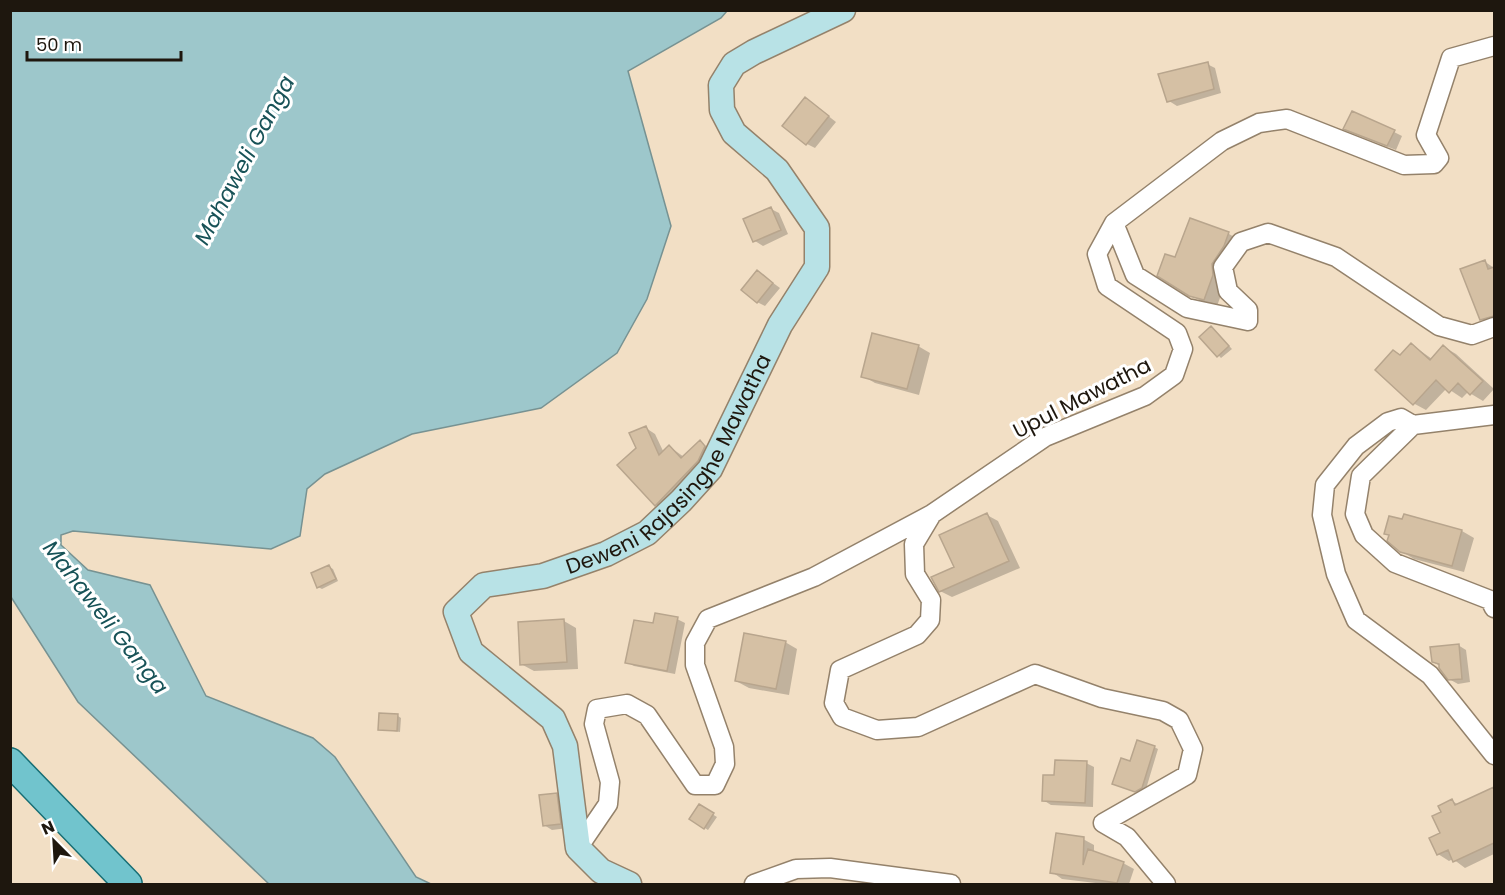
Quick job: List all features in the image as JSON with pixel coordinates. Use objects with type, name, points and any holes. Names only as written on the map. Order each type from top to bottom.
[{"type":"main road","points":[[10,762],[128,885]]},
{"type":"street","name":"Deweni Rajasinghe Mawatha","points":[[578,848],[565,746],[553,719],[471,652],[456,612],[484,585],[543,576],[606,554],[647,534],[710,469],[780,325],[817,267],[817,228],[777,170],[734,133],[722,110],[721,85],[734,64],[754,52],[843,10]]},
{"type":"street","name":"Upul Mawatha","points":[[578,848],[608,804],[610,782],[594,724],[597,709],[627,704],[647,715],[695,785],[715,785],[725,764],[724,747],[695,665],[695,643],[708,620],[814,577],[932,514],[1045,437],[1145,396],[1174,375],[1183,349],[1177,333],[1107,286],[1097,254],[1114,223],[1222,141],[1259,123],[1287,119],[1404,165],[1434,164],[1439,158],[1426,135],[1451,58],[1494,46]]},
{"type":"street","points":[[1114,223],[1135,275],[1186,308],[1248,321],[1248,310],[1228,291],[1223,267],[1241,242],[1268,233],[1336,257],[1439,326],[1472,335],[1494,327]]},
{"type":"street","points":[[1494,415],[1413,425],[1401,418],[1388,422],[1356,446],[1325,485],[1322,515],[1336,574],[1356,620],[1430,675],[1494,755]]},
{"type":"street","points":[[1413,425],[1361,476],[1355,514],[1364,535],[1395,563],[1490,600],[1494,608]]},
{"type":"street","points":[[932,514],[914,544],[915,574],[931,600],[930,620],[917,635],[840,670],[834,703],[842,717],[877,730],[918,727],[1035,674],[1102,698],[1163,711],[1179,720],[1193,749],[1187,775],[1103,824],[1127,837],[1166,885]]},
{"type":"street","points":[[578,848],[601,871],[629,885]]},
{"type":"street","points":[[754,885],[796,869],[830,868],[951,885]]},
{"type":"water","name":"Mahaweli Ganga","points":[[11,10],[727,11],[721,18],[628,71],[671,226],[647,299],[617,353],[541,408],[412,434],[325,474],[307,489],[300,536],[271,549],[73,531],[61,535],[61,545],[88,570],[150,585],[206,696],[313,738],[335,757],[416,877],[431,884],[269,884],[78,702],[11,597]]},
{"type":"building","points":[[1208,62],[1214,89],[1167,102],[1158,74]]},
{"type":"building","points":[[805,97],[829,116],[806,145],[782,126]]},
{"type":"building","points":[[1352,111],[1395,130],[1387,146],[1343,129]]},
{"type":"building","points":[[771,207],[781,230],[753,242],[743,219]]},
{"type":"building","points":[[1190,218],[1229,232],[1224,246],[1212,264],[1213,275],[1204,300],[1189,296],[1157,276],[1165,254],[1175,257]]},
{"type":"building","points":[[1485,260],[1488,269],[1494,267],[1494,316],[1480,320],[1460,269]]},
{"type":"building","points":[[757,270],[773,283],[757,303],[741,290]]},
{"type":"building","points":[[1211,326],[1229,346],[1217,357],[1199,337]]},
{"type":"building","points":[[872,333],[919,345],[907,389],[861,377]]},
{"type":"building","points":[[1411,343],[1430,360],[1443,345],[1483,381],[1470,395],[1458,383],[1449,393],[1436,380],[1413,405],[1375,370],[1393,350],[1400,355]]},
{"type":"building","points":[[646,426],[659,455],[669,445],[681,458],[700,440],[705,446],[698,461],[655,506],[617,465],[636,448],[629,433]]},
{"type":"building","points":[[987,513],[1009,561],[939,592],[931,577],[954,567],[939,535]]},
{"type":"building","points":[[1404,514],[1462,530],[1452,566],[1400,552],[1387,541],[1389,535],[1384,534],[1389,516],[1402,519]]},
{"type":"building","points":[[329,565],[336,579],[317,588],[311,573]]},
{"type":"building","points":[[655,613],[678,617],[667,671],[625,663],[634,620],[653,623]]},
{"type":"building","points":[[564,619],[567,662],[520,665],[518,622]]},
{"type":"building","points":[[744,633],[786,641],[776,689],[735,681]]},
{"type":"building","points":[[1459,644],[1462,679],[1448,680],[1439,668],[1439,664],[1432,662],[1430,647]]},
{"type":"building","points":[[379,713],[398,714],[397,731],[378,730]]},
{"type":"building","points":[[1137,740],[1155,746],[1142,788],[1135,792],[1112,784],[1121,758],[1130,761]]},
{"type":"building","points":[[1055,760],[1087,761],[1085,803],[1042,801],[1043,775],[1054,775]]},
{"type":"building","points":[[1494,787],[1494,843],[1453,862],[1448,850],[1437,855],[1429,838],[1440,833],[1432,816],[1441,812],[1438,806],[1452,799],[1455,805]]},
{"type":"building","points":[[557,793],[561,824],[543,826],[539,795]]},
{"type":"building","points":[[699,804],[714,813],[704,829],[689,819]]},
{"type":"building","points":[[1056,833],[1084,837],[1083,865],[1088,849],[1124,862],[1117,883],[1050,873]]}]
